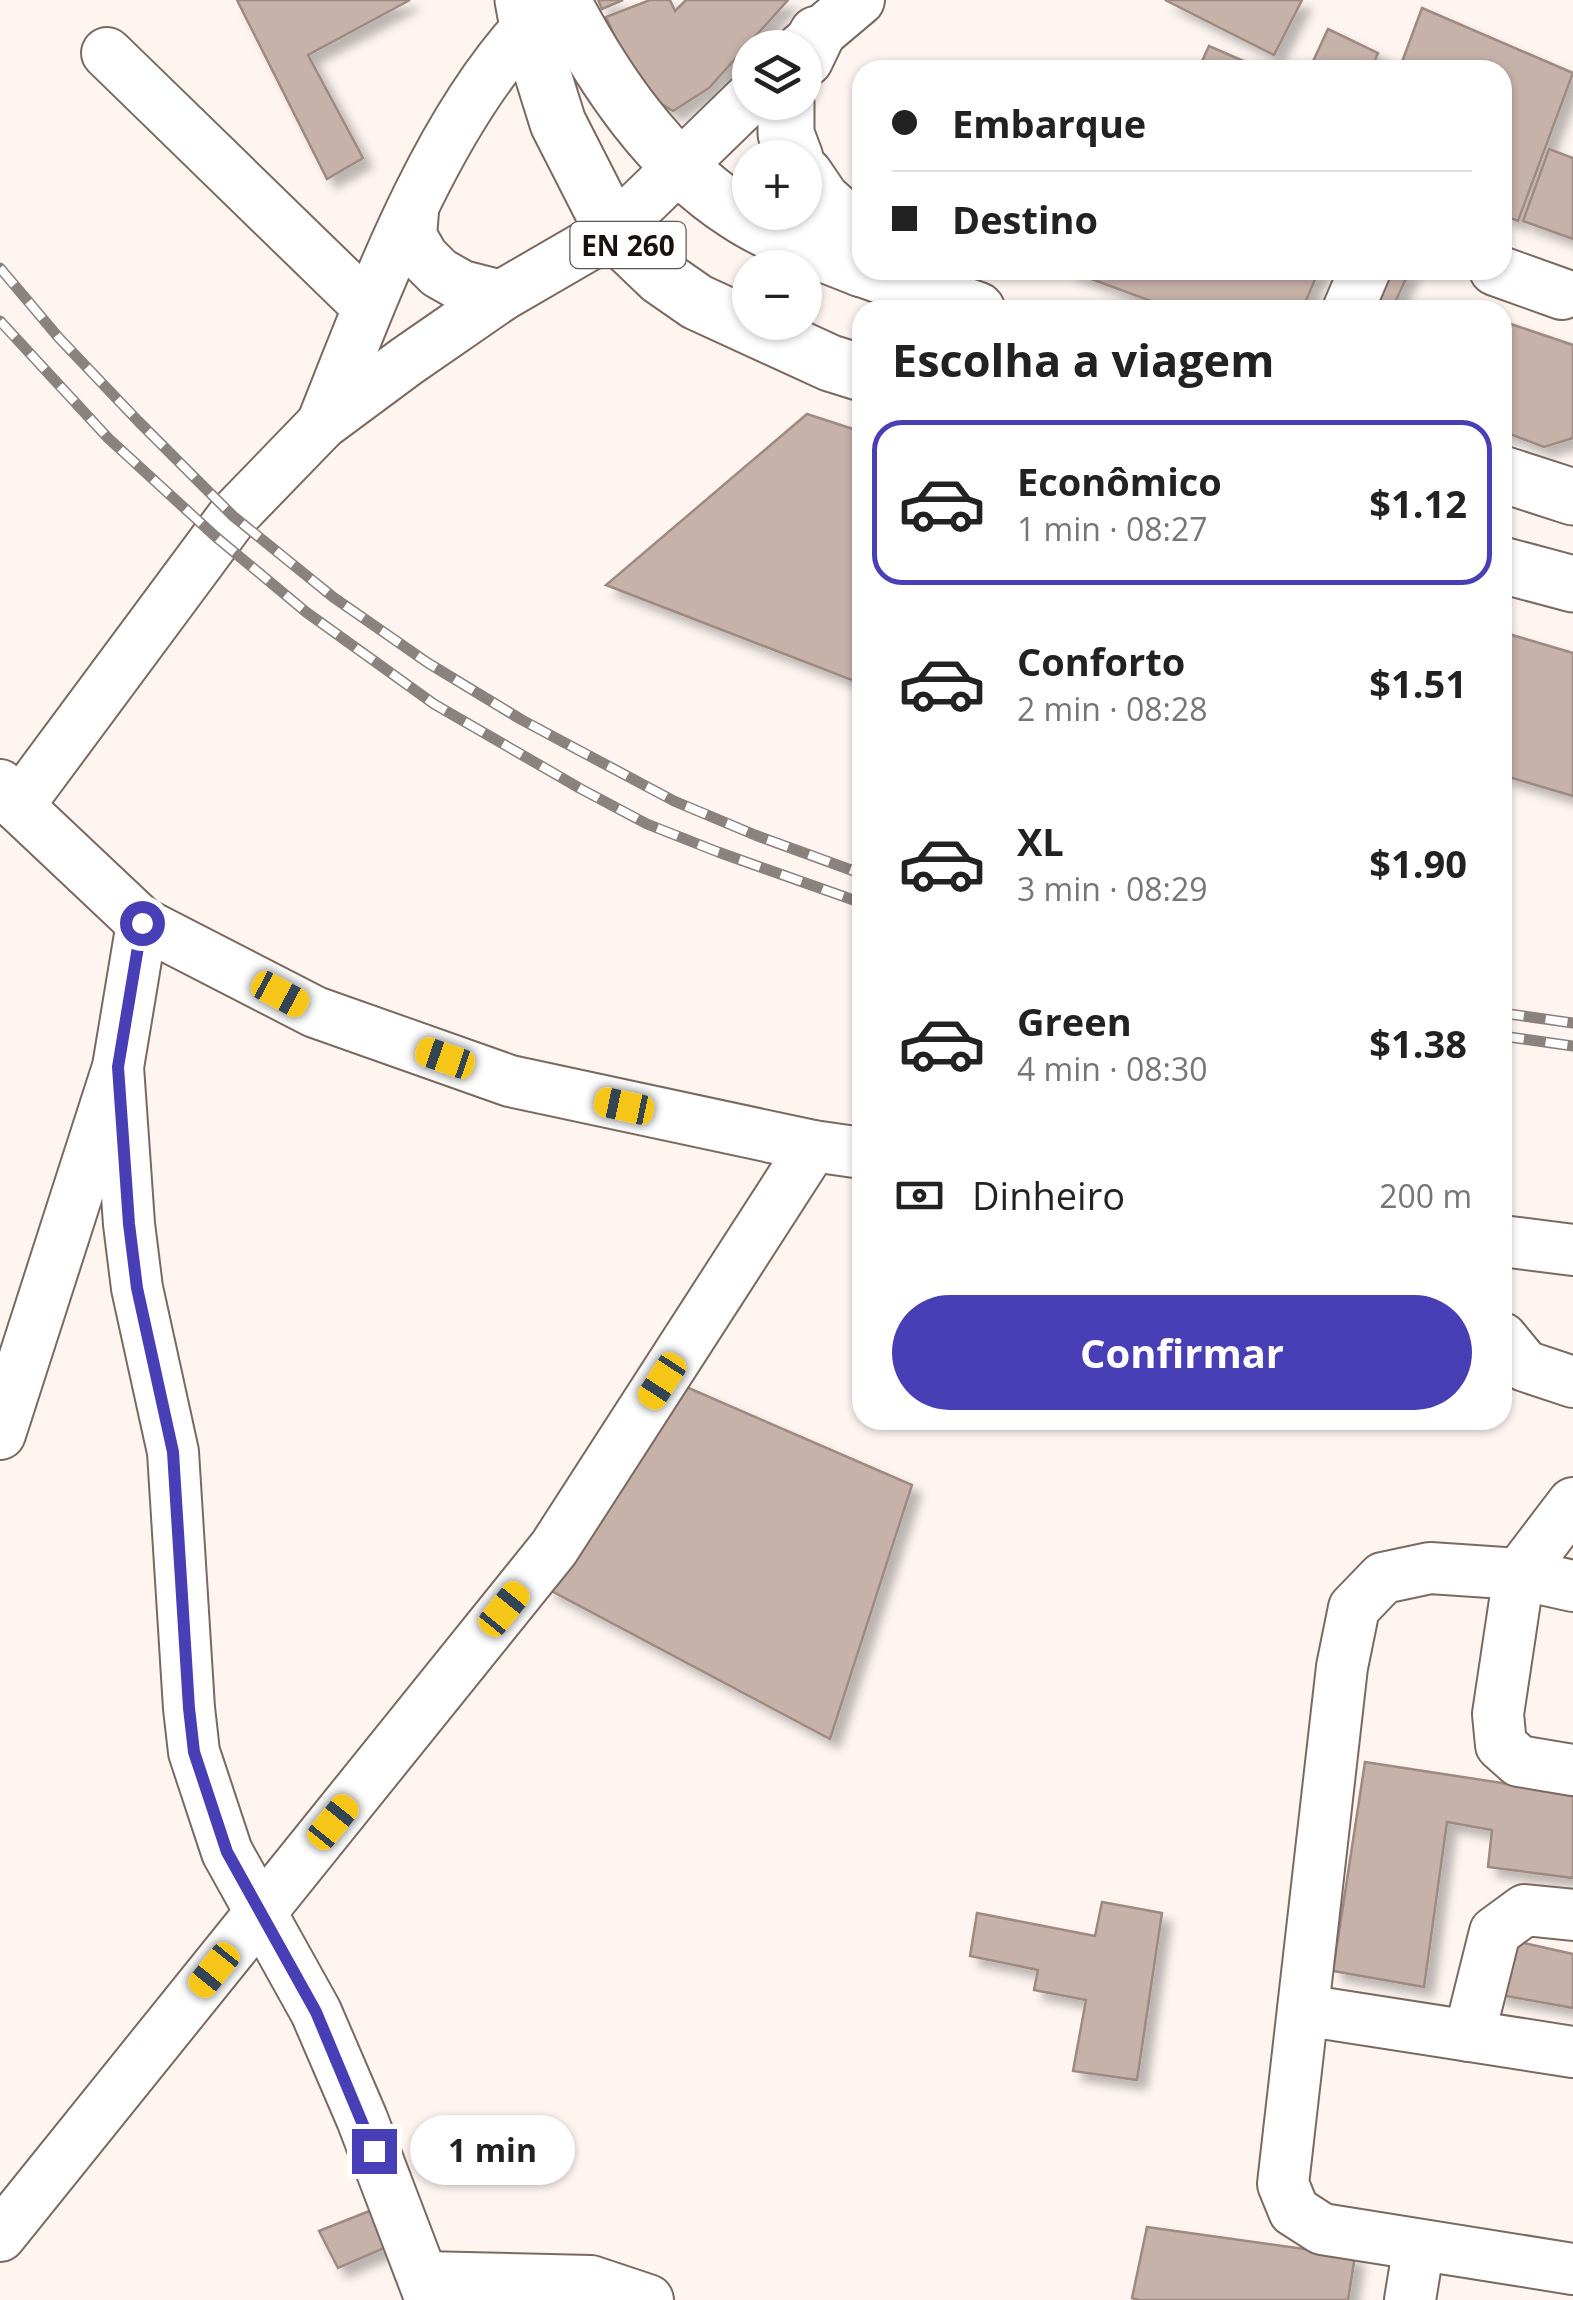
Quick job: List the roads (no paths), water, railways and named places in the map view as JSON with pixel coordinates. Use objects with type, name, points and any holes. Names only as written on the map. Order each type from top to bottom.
[{"type":"main road","name":"EN 260","points":[[538,9],[702,188],[739,215],[852,264]]},
{"type":"main road","name":"EN 260","points":[[538,9],[558,122],[612,231],[661,277],[697,302],[852,371]]},
{"type":"main road","points":[[822,200],[852,227]]},
{"type":"main road","name":"EN 260","points":[[895,280],[950,300]]},
{"type":"main road","points":[[927,280],[958,300]]},
{"type":"main road","points":[[1512,477],[1573,497]]},
{"type":"main road","points":[[1512,568],[1573,584]]},
{"type":"street","points":[[822,34],[860,0]]},
{"type":"street","points":[[322,424],[412,210],[462,116],[538,9]]},
{"type":"street","points":[[107,53],[368,308]]},
{"type":"street","points":[[732,115],[612,231],[501,296],[322,424],[233,516],[9,795],[142,923],[315,1012],[510,1081],[852,1152]]},
{"type":"street","points":[[412,210],[411,236],[422,257],[462,286],[501,296]]},
{"type":"street","points":[[1512,276],[1562,294]]},
{"type":"street","points":[[0,1434],[118,1067],[142,923]]},
{"type":"street","points":[[118,1067],[137,1288],[173,1452],[194,1752],[227,1852],[316,2012],[428,2288],[591,2281],[648,2300]]},
{"type":"street","points":[[0,2236],[554,1548],[813,1146]]},
{"type":"street","points":[[1512,1242],[1573,1250]]},
{"type":"street","points":[[1512,1350],[1525,1366],[1573,1382]]},
{"type":"street","points":[[1573,1503],[1518,1574],[1498,1714],[1501,1745],[1519,1761],[1573,1770]]},
{"type":"street","points":[[1573,1586],[1518,1574],[1430,1568],[1383,1578],[1354,1608],[1342,1667],[1283,2184],[1294,2211],[1322,2229],[1573,2269]]},
{"type":"street","points":[[1469,2036],[1495,1932],[1525,1910],[1573,1915]]},
{"type":"street","points":[[1304,2010],[1573,2052]]},
{"type":"street","points":[[1410,2300],[1418,2246]]},
{"type":"railway","points":[[0,268],[59,338],[233,516],[333,597],[428,663],[522,720],[674,801],[852,870]]},
{"type":"railway","points":[[0,321],[108,438],[216,537],[306,612],[434,704],[647,824],[852,899]]},
{"type":"railway","points":[[1512,1014],[1573,1023]]},
{"type":"railway","points":[[1512,1037],[1573,1046]]}]
